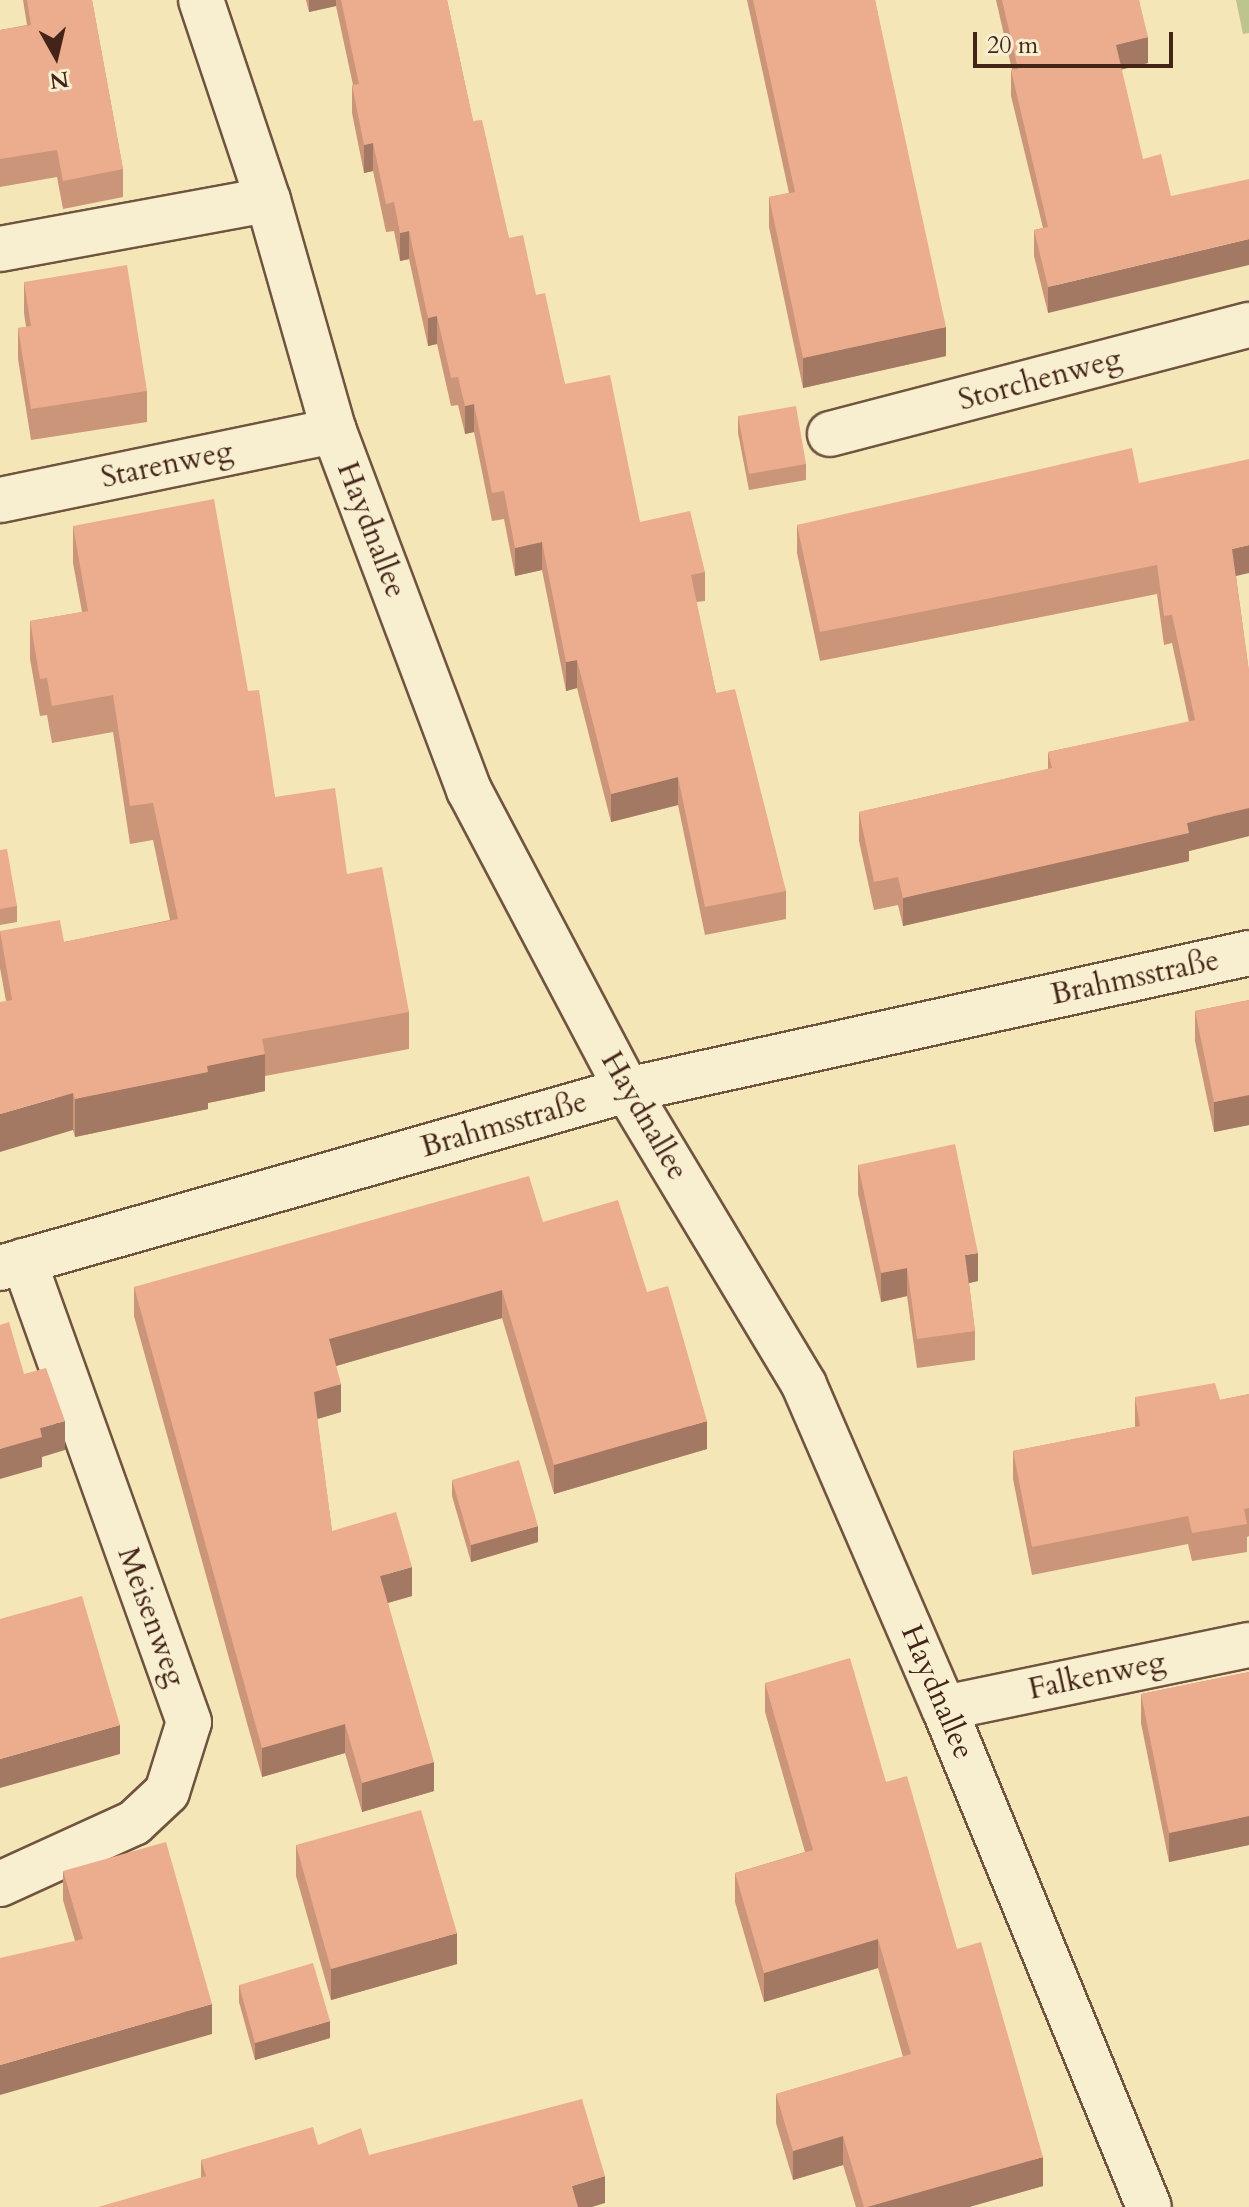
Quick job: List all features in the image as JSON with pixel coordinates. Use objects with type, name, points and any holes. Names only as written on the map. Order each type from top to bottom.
[{"type":"street","name":"Haydnallee","points":[[201,0],[268,200],[334,431],[469,790],[627,1090],[804,1385],[944,1708],[1149,2207]]},
{"type":"street","points":[[0,249],[268,200]]},
{"type":"street","name":"Storchenweg","points":[[830,434],[1249,325]]},
{"type":"street","name":"Starenweg","points":[[0,500],[334,431]]},
{"type":"street","name":"Brahmsstraße","points":[[12,1264],[627,1090],[1249,953]]},
{"type":"street","name":"Meisenweg","points":[[0,1884],[134,1823],[167,1792],[189,1722],[12,1264]]},
{"type":"street","name":"Falkenweg","points":[[944,1708],[1249,1645]]},
{"type":"green space","points":[[1236,0],[1249,0],[1249,33],[1243,34]]},
{"type":"building","points":[[27,0],[92,0],[123,169],[63,181],[57,150],[0,159],[0,30],[31,25]]},
{"type":"building","points":[[341,0],[447,0],[473,121],[482,120],[509,238],[523,235],[536,295],[545,293],[565,384],[610,375],[640,522],[690,511],[705,572],[691,575],[716,693],[735,689],[786,891],[705,907],[678,777],[611,794],[577,660],[566,662],[542,542],[515,548],[504,491],[492,493],[474,404],[465,406],[458,377],[451,378],[437,316],[428,318],[409,231],[400,233],[394,202],[386,204],[373,143],[364,145],[352,85],[359,84]]},
{"type":"building","points":[[753,0],[875,0],[946,327],[803,358],[769,197],[795,192]]},
{"type":"building","points":[[1002,0],[1139,0],[1148,37],[1116,45],[1143,159],[1161,154],[1171,196],[1249,179],[1249,239],[1048,287],[1034,230],[1048,227],[1011,70],[1018,69]]},
{"type":"building","points":[[127,265],[147,391],[31,409],[18,328],[31,326],[24,282]]},
{"type":"building","points":[[796,406],[806,464],[749,474],[738,416]]},
{"type":"building","points":[[1132,448],[1139,483],[1249,459],[1249,545],[1232,549],[1249,672],[1249,808],[1187,823],[1189,833],[903,898],[898,877],[874,882],[859,812],[1052,768],[1048,752],[1195,720],[1172,615],[1164,616],[1157,565],[820,632],[797,525]]},
{"type":"building","points":[[214,499],[248,691],[259,690],[275,797],[335,788],[347,874],[382,867],[409,1012],[262,1039],[265,1054],[207,1066],[208,1072],[75,1099],[73,1093],[0,1114],[0,1002],[12,1000],[0,931],[60,920],[64,942],[178,919],[153,803],[130,806],[113,695],[52,706],[47,678],[40,679],[30,621],[88,611],[73,526]]},
{"type":"building","points":[[7,849],[17,906],[0,909],[0,850]]},
{"type":"building","points":[[1249,1000],[1249,1095],[1214,1102],[1195,1011]]},
{"type":"building","points":[[955,1144],[978,1253],[965,1255],[975,1331],[917,1339],[907,1268],[881,1273],[858,1165]]},
{"type":"building","points":[[529,1176],[543,1222],[618,1200],[647,1292],[668,1286],[707,1421],[554,1465],[502,1290],[329,1339],[341,1384],[314,1392],[332,1531],[396,1512],[412,1567],[380,1576],[434,1762],[362,1783],[345,1724],[262,1748],[134,1287]]},
{"type":"building","points":[[9,1322],[24,1374],[46,1368],[65,1421],[40,1428],[42,1437],[0,1449],[0,1325]]},
{"type":"building","points":[[1215,1383],[1220,1400],[1249,1394],[1249,1508],[1244,1509],[1247,1524],[1192,1533],[1188,1516],[1032,1547],[1013,1451],[1140,1426],[1135,1397]]},
{"type":"building","points":[[519,1460],[538,1526],[471,1545],[452,1480]]},
{"type":"building","points":[[82,1596],[120,1725],[0,1759],[0,1619]]},
{"type":"building","points":[[850,1658],[886,1782],[907,1776],[957,1949],[981,1942],[1043,2157],[867,2207],[864,2207],[843,2136],[793,2151],[776,2094],[911,2054],[878,1939],[764,1973],[735,1873],[813,1850],[765,1683]]},
{"type":"building","points":[[1249,1672],[1249,1816],[1169,1833],[1141,1694]]},
{"type":"building","points":[[421,1810],[457,1933],[331,1969],[296,1845]]},
{"type":"building","points":[[166,1842],[212,2004],[0,2065],[0,1958],[83,1939],[63,1871]]},
{"type":"building","points":[[313,1963],[330,2021],[255,2043],[239,1985]]},
{"type":"building","points":[[582,2099],[605,2176],[572,2186],[578,2207],[98,2207],[206,2176],[201,2160],[313,2127],[318,2145],[361,2128],[369,2155]]}]
